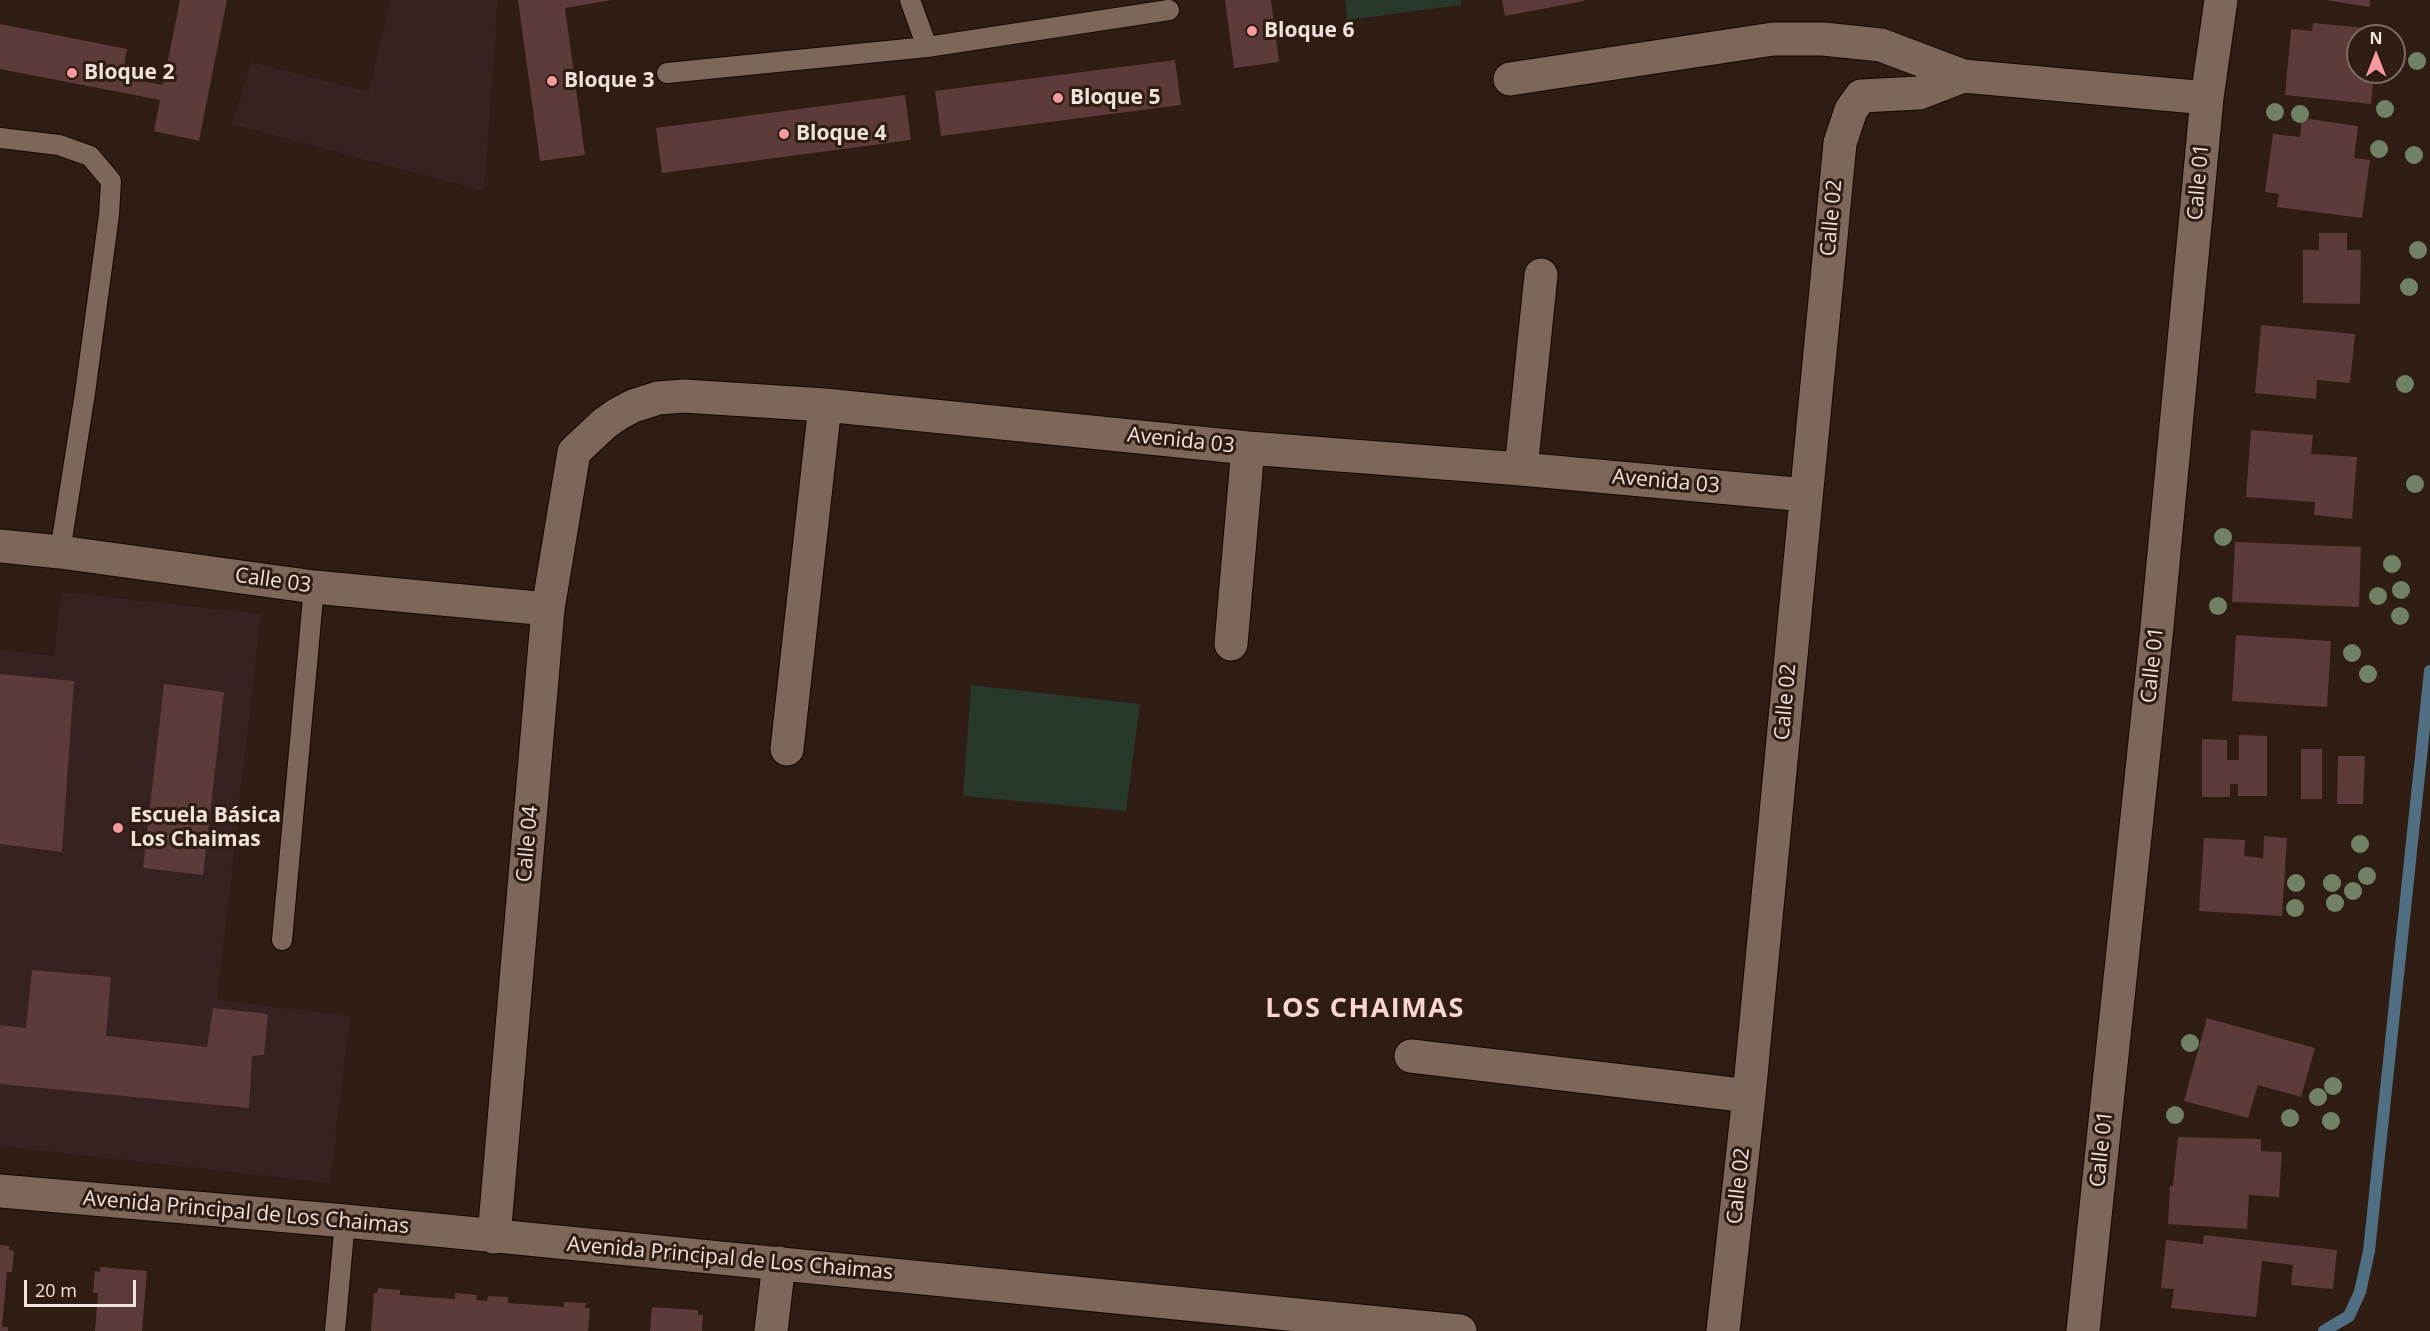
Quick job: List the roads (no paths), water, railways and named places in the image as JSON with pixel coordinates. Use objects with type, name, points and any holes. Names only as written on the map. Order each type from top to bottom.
[{"type":"street","name":"Calle 01","points":[[2083,1331],[2157,627],[2207,98],[2221,0]]},
{"type":"street","points":[[1510,79],[1773,39],[1823,39],[1881,45],[1963,76],[2207,98]]},
{"type":"street","name":"Calle 02","points":[[1723,1331],[1749,1096],[1840,143],[1851,110],[1861,96],[1919,93],[1963,76]]},
{"type":"street","points":[[1521,469],[1541,275]]},
{"type":"street","name":"Avenida 03","points":[[574,452],[605,423],[633,406],[658,398],[684,396],[825,405],[1248,448],[1521,469],[1806,495]]},
{"type":"street","points":[[787,749],[825,405]]},
{"type":"street","points":[[1231,644],[1248,448]]},
{"type":"street","name":"Calle 04","points":[[495,1237],[548,609],[574,452]]},
{"type":"street","name":"Calle 03","points":[[0,546],[60,552],[314,587],[548,609]]},
{"type":"street","points":[[1411,1056],[1749,1096]]},
{"type":"street","name":"Avenida Principal de Los Chaimas","points":[[0,1191],[345,1221],[779,1263],[1268,1321],[1460,1331]]},
{"type":"street","points":[[771,1331],[779,1263]]},
{"type":"lane","points":[[910,0],[927,47]]},
{"type":"lane","points":[[667,73],[927,47],[1169,10]]},
{"type":"lane","points":[[0,138],[59,145],[90,156],[111,182],[109,215],[85,393],[60,552]]},
{"type":"lane","points":[[282,940],[314,587]]},
{"type":"lane","points":[[335,1331],[345,1221]]},
{"type":"waterway","points":[[2324,1331],[2349,1316],[2360,1292],[2369,1251],[2430,671]]},
{"type":"place","name":"Bloque 6","points":[[1252,31]]},
{"type":"place","name":"Bloque 2","points":[[72,73]]},
{"type":"place","name":"Bloque 3","points":[[552,81]]},
{"type":"place","name":"Bloque 5","points":[[1058,98]]},
{"type":"place","name":"Bloque 4","points":[[784,134]]},
{"type":"place","name":"Escuela Básica Los Chaimas","points":[[118,828]]},
{"type":"district","name":"LOS CHAIMAS","points":[[1365,1009]]}]
